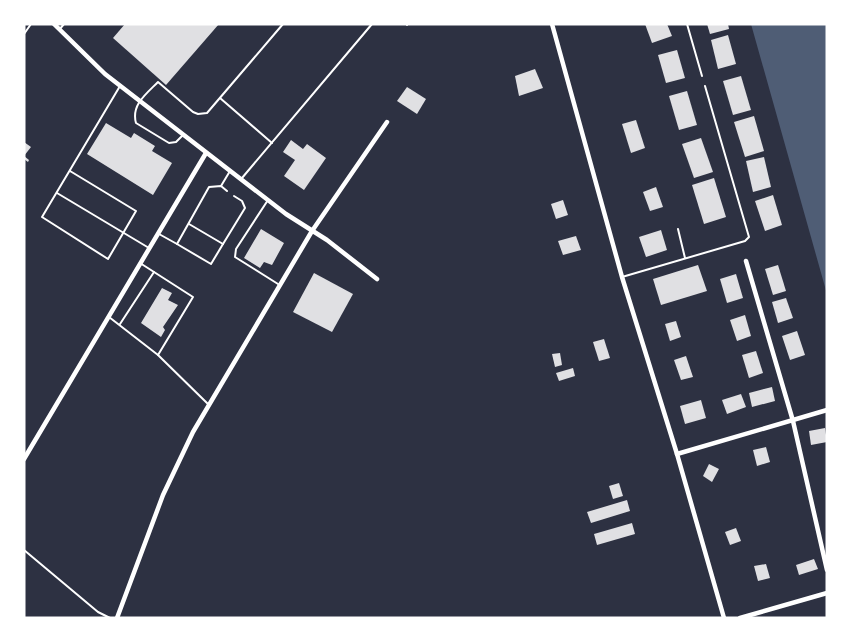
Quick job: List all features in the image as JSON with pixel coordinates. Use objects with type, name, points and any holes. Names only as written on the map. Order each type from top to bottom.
[{"type":"street","points":[[54,24],[120,86],[268,200],[377,279]]},
{"type":"street","points":[[552,24],[622,277],[677,454],[724,618]]},
{"type":"street","points":[[117,618],[163,495],[185,447],[312,231],[387,122]]},
{"type":"street","points":[[24,459],[206,153]]},
{"type":"street","points":[[746,261],[793,421],[827,570]]},
{"type":"street","points":[[677,454],[827,410]]},
{"type":"street","points":[[740,618],[827,593]]},
{"type":"lane","points":[[24,34],[31,24]]},
{"type":"lane","points":[[59,30],[64,24]]},
{"type":"lane","points":[[183,135],[176,142],[169,143],[141,127],[136,123],[134,116],[140,101],[158,82],[198,114],[207,113],[283,24]]},
{"type":"lane","points":[[241,179],[372,24]]},
{"type":"lane","points":[[687,24],[702,76]]},
{"type":"lane","points":[[70,171],[136,211],[108,259],[42,218],[120,86]]},
{"type":"lane","points":[[622,277],[745,241],[749,237],[705,86]]},
{"type":"lane","points":[[220,98],[272,143]]},
{"type":"lane","points":[[221,186],[230,171]]},
{"type":"lane","points":[[177,244],[209,187],[221,186],[227,191]]},
{"type":"lane","points":[[57,193],[150,248]]},
{"type":"lane","points":[[158,233],[211,264],[245,208],[243,201],[234,196]]},
{"type":"lane","points":[[268,200],[236,249],[235,257],[280,285]]},
{"type":"lane","points":[[189,224],[223,244]]},
{"type":"lane","points":[[678,229],[685,258]]},
{"type":"lane","points":[[140,263],[192,297],[158,355]]},
{"type":"lane","points":[[120,324],[154,272]]},
{"type":"lane","points":[[108,316],[158,355],[208,405]]},
{"type":"lane","points":[[24,550],[98,612],[110,618]]},
{"type":"water","points":[[751,24],[827,24],[827,294]]},
{"type":"building","points":[[125,24],[219,24],[166,85],[113,38]]},
{"type":"building","points":[[645,24],[667,24],[672,36],[652,43]]},
{"type":"building","points":[[707,24],[728,24],[729,29],[710,34]]},
{"type":"building","points":[[728,35],[736,64],[718,69],[711,40]]},
{"type":"building","points":[[677,50],[685,78],[666,83],[658,55]]},
{"type":"building","points":[[535,69],[543,88],[519,96],[515,76]]},
{"type":"building","points":[[741,76],[751,110],[733,115],[723,81]]},
{"type":"building","points":[[407,87],[426,99],[417,114],[397,101]]},
{"type":"building","points":[[687,91],[697,125],[679,130],[669,96]]},
{"type":"building","points":[[754,116],[764,151],[745,157],[734,122]]},
{"type":"building","points":[[636,120],[645,148],[631,153],[622,124]]},
{"type":"building","points":[[106,123],[131,138],[134,133],[155,146],[152,151],[172,163],[153,195],[87,154]]},
{"type":"building","points":[[701,138],[713,172],[694,178],[682,144]]},
{"type":"building","points":[[291,140],[303,149],[307,144],[326,158],[304,190],[284,176],[295,160],[283,152]]},
{"type":"building","points":[[24,142],[31,147],[24,156]]},
{"type":"building","points":[[764,157],[771,187],[753,192],[746,161]]},
{"type":"building","points":[[714,178],[726,217],[704,224],[692,185]]},
{"type":"building","points":[[656,187],[663,207],[650,211],[643,192]]},
{"type":"building","points":[[773,195],[782,225],[765,231],[755,201]]},
{"type":"building","points":[[563,200],[568,215],[556,219],[551,204]]},
{"type":"building","points":[[261,229],[284,243],[272,265],[264,262],[260,268],[244,258]]},
{"type":"building","points":[[661,230],[667,250],[646,257],[639,237]]},
{"type":"building","points":[[576,236],[581,250],[563,255],[558,241]]},
{"type":"building","points":[[698,265],[707,291],[661,305],[653,279]]},
{"type":"building","points":[[778,265],[786,291],[773,295],[765,269]]},
{"type":"building","points":[[314,273],[353,294],[332,332],[293,312]]},
{"type":"building","points":[[736,274],[743,298],[727,303],[720,279]]},
{"type":"building","points":[[162,288],[172,293],[168,300],[178,305],[163,327],[165,330],[161,337],[141,323]]},
{"type":"building","points":[[786,298],[793,318],[778,323],[772,302]]},
{"type":"building","points":[[745,315],[751,336],[737,341],[730,320]]},
{"type":"building","points":[[676,321],[681,337],[670,341],[665,324]]},
{"type":"building","points":[[797,331],[805,355],[790,360],[782,336]]},
{"type":"building","points":[[604,339],[610,358],[599,361],[593,342]]},
{"type":"building","points":[[756,351],[763,373],[749,378],[742,355]]},
{"type":"building","points":[[560,353],[562,365],[555,367],[552,354]]},
{"type":"building","points":[[686,356],[693,377],[681,380],[674,360]]},
{"type":"building","points":[[573,368],[575,376],[559,381],[556,373]]},
{"type":"building","points":[[772,387],[775,401],[752,407],[749,393]]},
{"type":"building","points":[[741,394],[746,407],[727,414],[722,400]]},
{"type":"building","points":[[701,400],[706,418],[685,424],[680,406]]},
{"type":"building","points":[[825,428],[827,442],[811,445],[809,431]]},
{"type":"building","points":[[766,447],[770,462],[757,466],[753,450]]},
{"type":"building","points":[[709,464],[719,469],[712,482],[703,476]]},
{"type":"building","points":[[619,483],[623,496],[613,499],[609,486]]},
{"type":"building","points":[[627,500],[630,511],[591,523],[587,512]]},
{"type":"building","points":[[632,523],[635,534],[597,545],[594,534]]},
{"type":"building","points":[[736,528],[741,541],[730,545],[725,532]]},
{"type":"building","points":[[814,559],[818,569],[799,575],[796,565]]},
{"type":"building","points":[[766,564],[770,578],[758,581],[754,566]]}]
